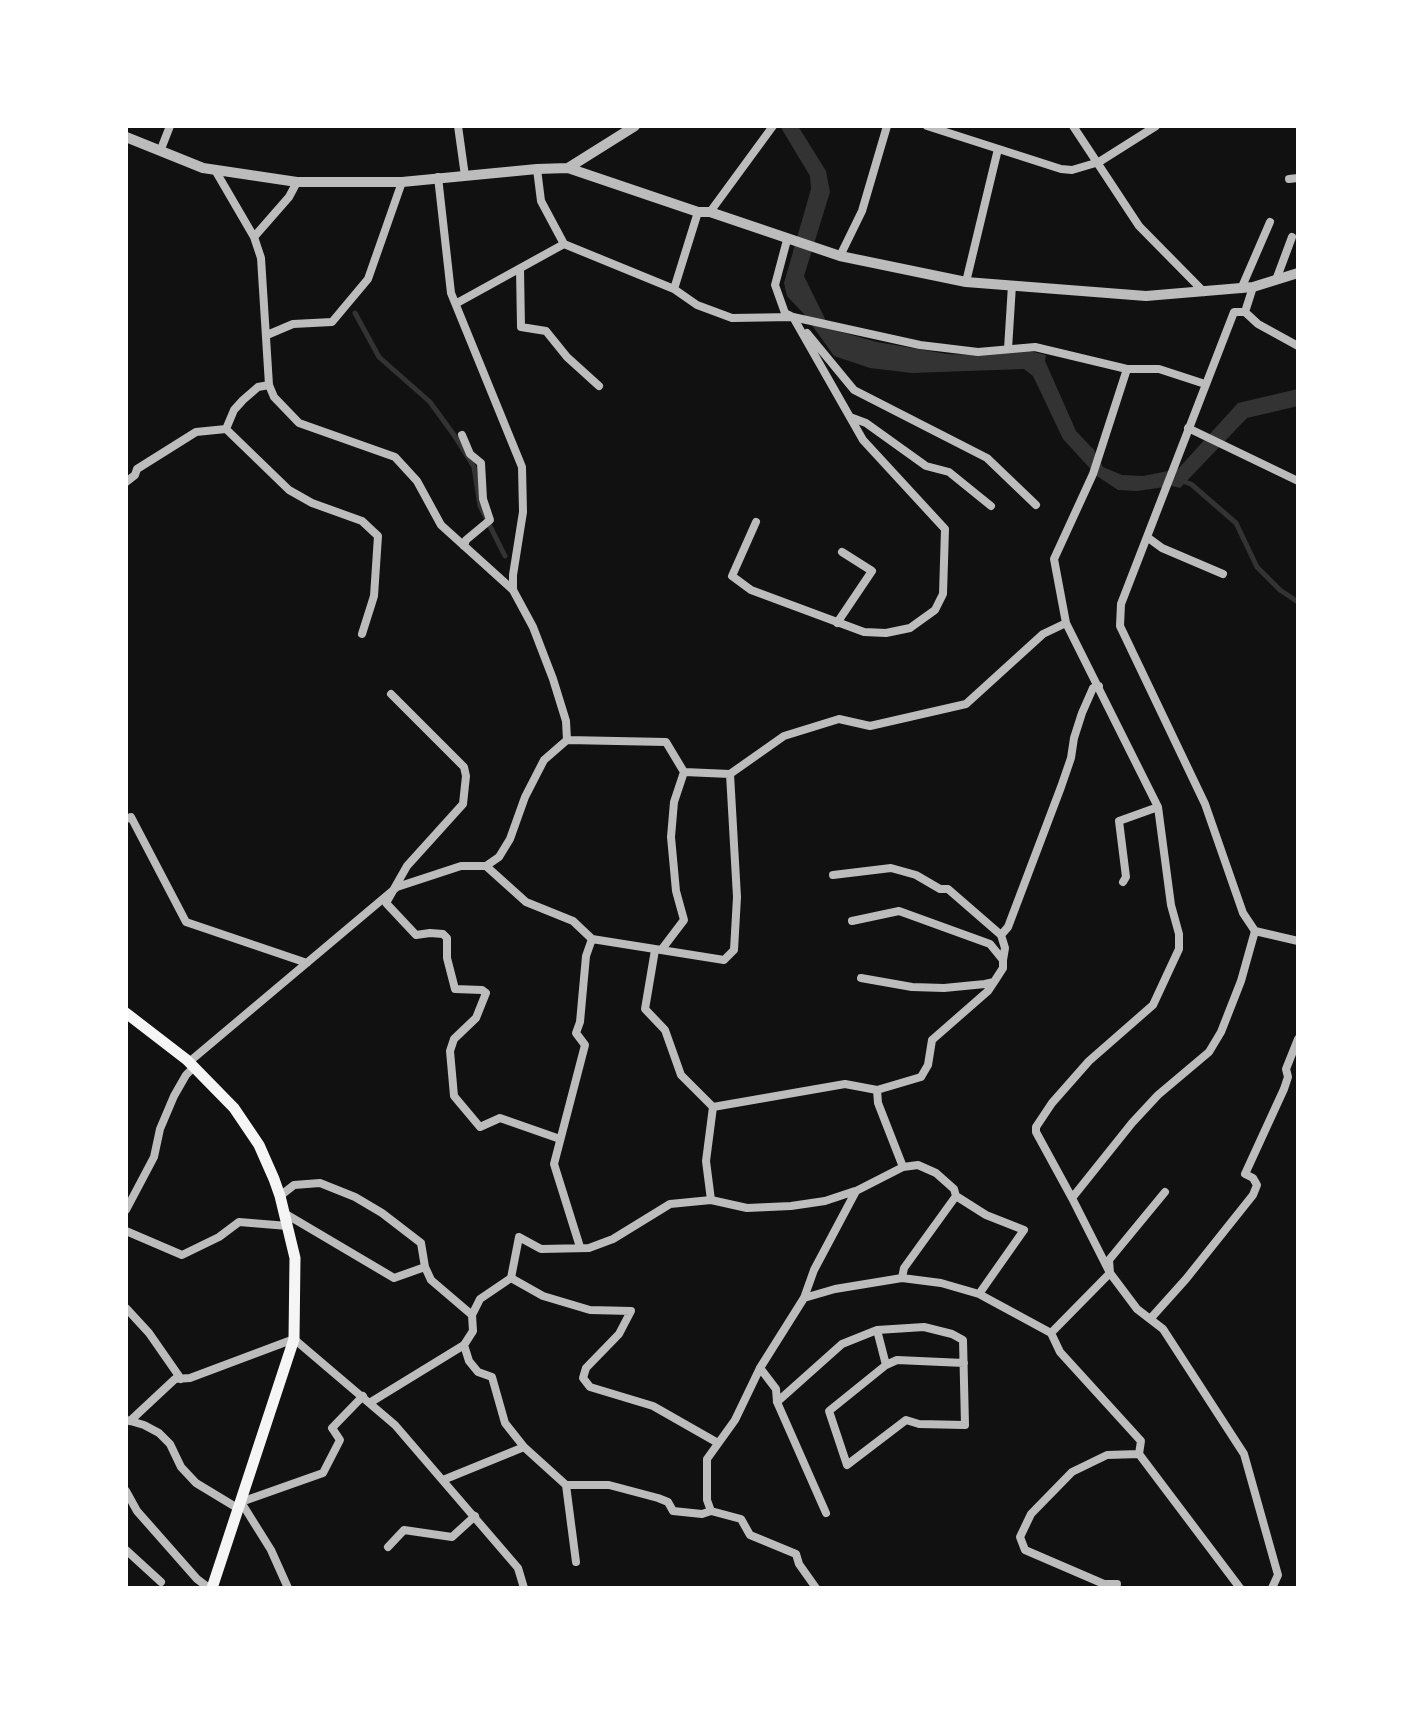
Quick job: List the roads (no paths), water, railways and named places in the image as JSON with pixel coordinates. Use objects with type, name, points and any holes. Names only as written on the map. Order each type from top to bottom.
[{"type":"main road","points":[[126,1013],[191,1064],[223,1094],[253,1135],[280,1196],[295,1258],[294,1339],[211,1588]]},
{"type":"street","points":[[161,149],[170,126]]},
{"type":"street","points":[[458,126],[465,176]]},
{"type":"street","points":[[568,168],[635,126]]},
{"type":"street","points":[[840,256],[862,211],[887,126]]},
{"type":"street","points":[[927,126],[1072,170],[1099,162],[1156,126]]},
{"type":"street","points":[[1073,126],[1139,226],[1204,293]]},
{"type":"street","points":[[710,212],[772,128]]},
{"type":"street","points":[[126,137],[203,168],[297,182],[402,182],[568,168],[840,256],[966,282],[1146,296],[1247,288],[1298,273]]},
{"type":"street","points":[[966,282],[998,149]]},
{"type":"street","points":[[537,169],[541,201],[564,244],[674,289],[697,305],[732,318],[793,317]]},
{"type":"street","points":[[215,170],[254,237],[261,258],[269,385],[274,397],[299,423],[395,457],[417,481],[441,525],[513,590],[533,627],[553,679],[566,721],[567,740]]},
{"type":"street","points":[[438,177],[451,293],[522,467],[523,512],[513,590]]},
{"type":"street","points":[[254,237],[289,197],[297,182]]},
{"type":"street","points":[[267,335],[293,324],[332,322],[368,279],[402,182]]},
{"type":"street","points":[[674,289],[698,212]]},
{"type":"street","points":[[1245,312],[1247,288],[1270,222]]},
{"type":"street","points":[[1276,280],[1292,237]]},
{"type":"street","points":[[787,240],[775,285],[785,313],[793,317],[920,345],[978,352],[1035,347],[1127,369],[1159,369],[1205,384]]},
{"type":"street","points":[[457,303],[564,244]]},
{"type":"street","points":[[520,269],[521,327],[546,331],[567,357],[599,386]]},
{"type":"street","points":[[1008,349],[1012,285]]},
{"type":"street","points":[[1298,346],[1258,324],[1245,312],[1234,312],[1121,604],[1120,626],[1205,804],[1243,913],[1255,931],[1298,941]]},
{"type":"street","points":[[756,522],[732,576],[751,590],[864,632],[886,633],[910,628],[935,610],[943,594],[945,529],[863,440],[793,317]]},
{"type":"street","points":[[793,317],[854,390],[987,458],[1036,505]]},
{"type":"street","points":[[1127,369],[1093,474],[1054,559],[1066,623],[1158,807],[1179,949],[1153,1005],[1089,1061],[1052,1103],[1036,1127],[1110,1273],[1137,1309],[1163,1329],[1244,1454],[1278,1575],[1272,1588]]},
{"type":"street","points":[[226,429],[234,410],[243,400],[258,387],[269,385]]},
{"type":"street","points":[[850,416],[866,423],[926,466],[949,472],[991,506]]},
{"type":"street","points":[[1188,428],[1298,481]]},
{"type":"street","points":[[126,482],[137,469],[196,432],[226,429],[289,490],[312,503],[362,521],[378,536],[374,596],[362,634]]},
{"type":"street","points":[[462,435],[470,454],[481,463],[483,499],[490,520],[466,540],[464,546]]},
{"type":"street","points":[[1147,537],[1162,548],[1223,574]]},
{"type":"street","points":[[837,623],[872,571],[842,552]]},
{"type":"street","points":[[684,772],[730,774],[784,736],[839,719],[870,726],[966,704],[1043,634],[1066,623]]},
{"type":"street","points":[[1001,935],[1008,927],[1061,787],[1082,713],[1093,688],[1099,686]]},
{"type":"street","points":[[391,694],[464,767],[466,776],[463,804],[407,866],[386,903],[416,935],[443,934],[447,938],[447,958],[455,989],[482,990],[486,993],[476,1018],[454,1039],[450,1051],[454,1096],[480,1127],[500,1118],[560,1139]]},
{"type":"street","points":[[126,1210],[154,1157],[160,1129],[191,1064],[397,887],[461,866],[486,866],[499,857],[510,839],[525,797],[544,760],[567,740],[666,742],[684,772],[674,802],[671,837],[676,891],[684,920],[658,950],[645,1009],[665,1030],[681,1075],[713,1107]]},
{"type":"street","points":[[486,866],[526,902],[573,921],[592,939],[724,960],[734,950],[737,897],[730,774]]},
{"type":"street","points":[[1123,882],[1126,877],[1119,821],[1158,807]]},
{"type":"street","points":[[126,819],[131,817],[186,922],[307,963]]},
{"type":"street","points":[[713,1107],[845,1084],[877,1090],[921,1077],[928,1065],[932,1040],[988,991],[1003,968],[1005,948],[1001,935],[948,889],[940,889],[916,875],[891,868],[833,875]]},
{"type":"street","points":[[852,921],[899,911],[990,944],[1003,960]]},
{"type":"street","points":[[1072,1198],[1158,1095],[1209,1052],[1221,1032],[1241,981],[1255,931]]},
{"type":"street","points":[[580,1247],[554,1164],[585,1045],[576,1033],[580,1022],[586,956],[592,939]]},
{"type":"street","points":[[861,978],[933,987],[994,982]]},
{"type":"street","points":[[1151,1318],[1253,1195],[1257,1185],[1253,1178],[1245,1174],[1284,1089],[1288,1077],[1286,1069],[1298,1039]]},
{"type":"street","points":[[877,1090],[878,1103],[903,1167]]},
{"type":"street","points":[[711,1200],[706,1161],[713,1107]]},
{"type":"street","points":[[240,1506],[323,1473],[340,1440],[332,1428],[367,1399],[464,1345],[473,1331],[472,1315],[480,1299],[511,1278],[519,1237],[541,1249],[589,1248],[613,1239],[670,1204],[711,1200],[747,1208],[825,1201],[856,1191],[903,1167],[918,1165],[936,1173],[954,1189],[956,1196],[986,1215],[1024,1230],[979,1294]]},
{"type":"street","points":[[280,1196],[294,1185],[320,1183],[355,1197],[382,1213],[421,1243],[425,1267],[439,1288],[472,1315]]},
{"type":"street","points":[[711,1511],[707,1500],[707,1459],[735,1420],[760,1368],[804,1298],[814,1270],[856,1191]]},
{"type":"street","points":[[1051,1333],[1110,1273],[1109,1260],[1165,1192]]},
{"type":"street","points":[[902,1278],[904,1268],[956,1196]]},
{"type":"street","points":[[284,1213],[394,1278],[425,1267]]},
{"type":"street","points":[[126,1227],[182,1255],[219,1237],[239,1222],[288,1226]]},
{"type":"street","points":[[511,1278],[543,1296],[590,1310],[631,1311],[619,1334],[586,1368],[583,1378],[590,1387],[653,1406],[718,1443]]},
{"type":"street","points":[[804,1298],[835,1289],[902,1278],[941,1283],[979,1294],[1051,1333],[1060,1352],[1141,1441],[1139,1454],[1240,1588]]},
{"type":"street","points":[[126,1308],[149,1333],[181,1379]]},
{"type":"street","points":[[777,1402],[842,1344],[877,1330],[924,1327],[963,1340],[964,1363],[965,1425],[919,1424],[906,1420],[847,1465],[829,1411],[886,1365],[897,1360],[964,1363]]},
{"type":"street","points":[[877,1330],[886,1365]]},
{"type":"street","points":[[288,1588],[271,1550],[240,1506],[196,1483],[181,1467],[170,1444],[159,1433],[128,1420],[175,1379],[294,1339],[367,1399],[443,1480],[518,1568],[524,1588]]},
{"type":"street","points":[[464,1345],[469,1361],[478,1372],[492,1377],[505,1423],[524,1447],[566,1485],[576,1562]]},
{"type":"street","points":[[760,1368],[776,1389],[777,1402],[826,1513]]},
{"type":"street","points":[[443,1480],[524,1447]]},
{"type":"street","points":[[1117,1584],[1104,1584],[1025,1550],[1020,1537],[1031,1514],[1072,1472],[1107,1455],[1139,1454]]},
{"type":"street","points":[[566,1485],[609,1485],[668,1502],[673,1511],[702,1514],[711,1511],[741,1519],[750,1535],[796,1554],[799,1564],[816,1588]]},
{"type":"street","points":[[126,1491],[133,1504],[197,1579],[211,1588]]},
{"type":"street","points":[[126,1512],[133,1504]]},
{"type":"street","points":[[388,1547],[404,1530],[452,1537],[475,1516]]},
{"type":"street","points":[[126,1550],[161,1582]]},
{"type":"waterway","points":[[355,313],[379,357],[430,402],[474,467],[480,506],[505,556]]},
{"type":"waterway","points":[[1179,480],[1191,484],[1236,523],[1257,567],[1280,590],[1298,602]]}]
